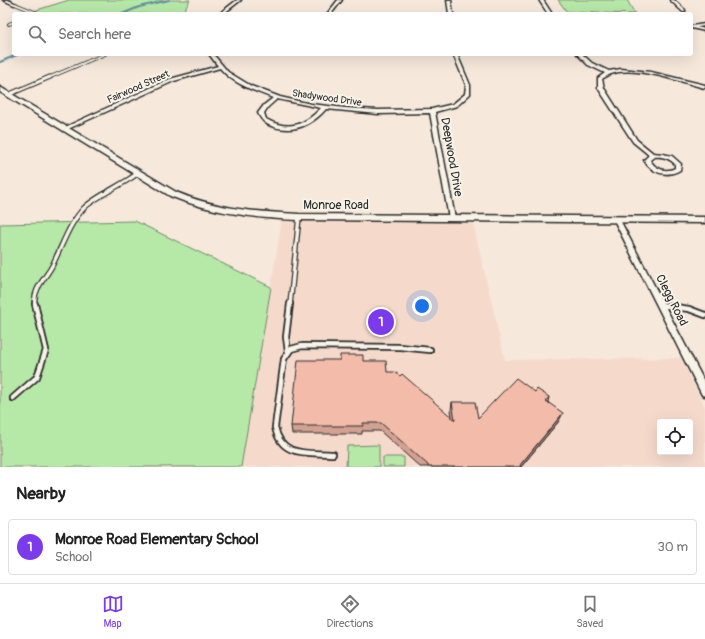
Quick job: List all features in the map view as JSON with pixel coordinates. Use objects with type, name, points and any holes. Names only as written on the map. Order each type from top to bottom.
[{"type":"street","points":[[5,0],[14,4]]},
{"type":"street","points":[[224,12],[239,0]]},
{"type":"street","points":[[331,12],[340,0]]},
{"type":"street","points":[[449,0],[451,12]]},
{"type":"street","points":[[541,0],[549,12]]},
{"type":"street","points":[[672,0],[684,11]]},
{"type":"street","points":[[693,27],[705,25]]},
{"type":"street","points":[[693,27],[705,30]]},
{"type":"street","name":"Shadywood Drive","points":[[212,56],[220,67],[244,84],[277,97],[324,108],[368,112],[432,112]]},
{"type":"street","name":"Deepwood Drive","points":[[452,218],[432,112],[459,103],[467,94],[468,85],[456,56]]},
{"type":"street","points":[[581,56],[590,64],[608,73]]},
{"type":"street","name":"Fairwood Street","points":[[66,128],[172,80],[220,67]]},
{"type":"street","points":[[652,156],[647,160],[653,168],[668,172],[678,169],[678,164],[673,159],[660,155],[652,156],[635,141],[601,88],[600,78],[608,73],[624,70],[638,71],[705,87]]},
{"type":"street","name":"Monroe Road","points":[[3,92],[66,128],[173,194],[210,208],[249,214],[299,217],[705,220]]},
{"type":"street","points":[[277,97],[266,106],[261,113],[264,120],[280,126],[293,127],[305,124],[314,119],[324,108]]},
{"type":"street","name":"Clegg Road","points":[[617,220],[704,388]]},
{"type":"lane","points":[[14,4],[32,12]]},
{"type":"lane","points":[[3,92],[100,56]]},
{"type":"lane","points":[[13,398],[37,378],[46,350],[34,299],[40,284],[53,265],[66,233],[85,207],[139,173]]},
{"type":"lane","points":[[288,352],[286,337],[299,217]]},
{"type":"lane","points":[[661,305],[689,309],[705,314]]},
{"type":"lane","points":[[333,454],[292,451],[283,446],[277,438],[275,427],[284,359],[288,352],[302,346],[394,347],[430,350]]},
{"type":"shaded area","points":[[282,220],[473,223],[505,360],[681,358],[705,407],[705,467],[241,467]]},
{"type":"green space","points":[[69,0],[190,0],[183,12],[30,12]]},
{"type":"green space","points":[[558,0],[627,0],[634,12],[567,12]]},
{"type":"green space","points":[[135,221],[271,287],[241,467],[0,467],[0,224]]},
{"type":"green space","points":[[379,445],[379,467],[346,467],[347,446]]},
{"type":"green space","points":[[383,457],[404,457],[404,467],[383,467]]},
{"type":"building","points":[[340,355],[363,355],[363,361],[386,361],[387,372],[395,372],[400,376],[402,374],[455,420],[452,402],[475,402],[478,418],[516,378],[535,392],[537,389],[549,397],[546,401],[563,413],[520,465],[521,467],[428,467],[428,465],[381,423],[363,423],[363,426],[291,426],[298,360],[340,360]]},
{"type":"waterway","points":[[127,12],[139,7],[169,0]]},
{"type":"waterway","points":[[0,62],[14,56]]},
{"type":"place","name":"Monroe Road Elementary School","points":[[381,322]]}]
